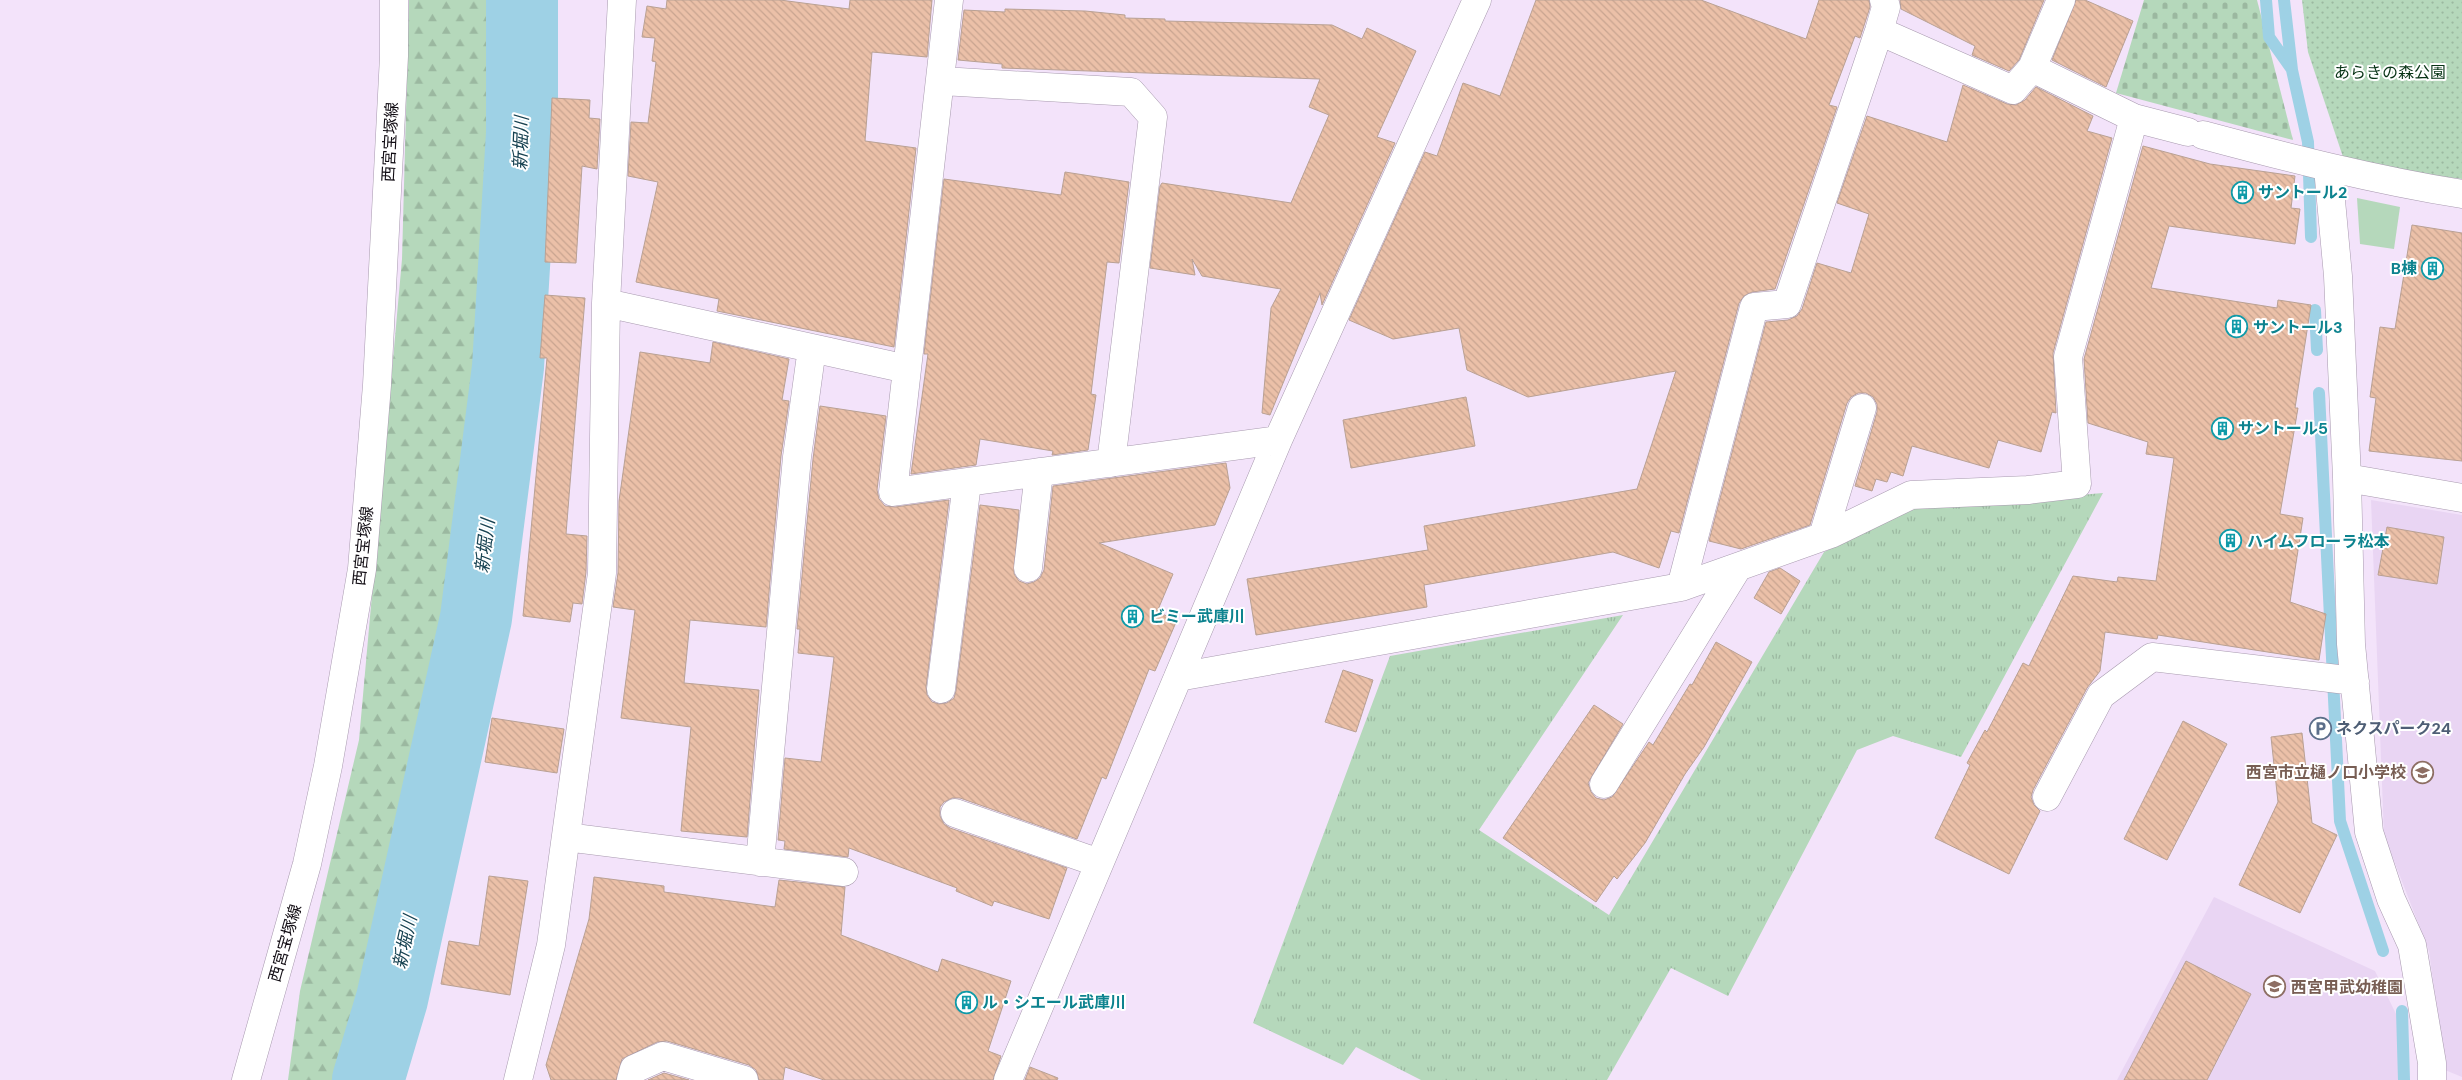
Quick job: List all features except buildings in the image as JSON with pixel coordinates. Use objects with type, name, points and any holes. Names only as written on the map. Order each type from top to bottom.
[{"type":"street","name":"西宮宝塚線","points":[[246,1080],[307,864],[328,766],[362,569],[377,385],[394,56],[394,0]]},
{"type":"street","points":[[524,1076],[551,945],[602,573],[606,303],[622,0]]},
{"type":"street","points":[[949,0],[942,82],[893,492],[1278,440]]},
{"type":"street","points":[[1008,1080],[1278,440],[1477,0]]},
{"type":"street","points":[[1681,587],[1754,307],[1787,304],[1879,31],[1886,7],[1884,0]]},
{"type":"street","points":[[1879,31],[2013,90],[2032,68],[2061,0]]},
{"type":"street","points":[[2032,68],[2134,118],[2315,165],[2400,184],[2462,194]]},
{"type":"street","points":[[942,82],[1131,92],[1153,116],[1111,463]]},
{"type":"street","points":[[1178,677],[1681,587],[1824,536],[1911,495],[2028,490],[2077,484],[2068,358],[2134,118]]},
{"type":"street","points":[[2315,165],[2338,276],[2347,478],[2351,644],[2369,832],[2391,899],[2412,945],[2432,1063],[2432,1080]]},
{"type":"street","points":[[606,303],[907,369]]},
{"type":"street","points":[[760,862],[797,457],[812,348]]},
{"type":"street","points":[[1824,536],[1862,408]]},
{"type":"street","points":[[1028,568],[1040,472]]},
{"type":"street","points":[[2347,478],[2462,498]]},
{"type":"street","points":[[941,688],[967,482]]},
{"type":"street","points":[[1604,784],[1738,567]]},
{"type":"street","points":[[2047,797],[2101,695],[2152,657],[2355,681]]},
{"type":"street","points":[[955,813],[1099,864]]},
{"type":"street","points":[[566,837],[844,872]]},
{"type":"street","points":[[631,1080],[634,1069],[663,1056],[744,1080]]},
{"type":"shaded area","name":"西宮市立樋ノ口小学校","points":[[2371,500],[2462,515],[2462,1077],[2445,1070],[2429,951],[2384,835]]},
{"type":"shaded area","name":"西宮甲武幼稚園","points":[[2214,897],[2375,971],[2397,1016],[2399,1080],[2117,1080]]},
{"type":"green space","points":[[409,0],[500,0],[487,391],[450,638],[358,1080],[288,1080],[300,991],[359,740],[402,259]]},
{"type":"green space","points":[[2144,0],[2257,0],[2293,140],[2116,93]]},
{"type":"green space","name":"あらきの森公園","points":[[2302,0],[2462,0],[2462,179],[2412,173],[2343,157],[2308,52]]},
{"type":"green space","points":[[2357,198],[2400,207],[2394,249],[2360,244]]},
{"type":"green space","points":[[2103,493],[1961,757],[1893,736],[1857,750],[1728,996],[1671,968],[1607,1080],[1421,1080],[1356,1047],[1343,1065],[1253,1023],[1390,656],[1623,615],[1479,830],[1609,915],[1824,552],[1912,509]]},
{"type":"waterway","name":"新堀川","points":[[368,1080],[392,999],[476,618],[508,367],[522,133],[522,0]]},
{"type":"waterway","points":[[2266,0],[2269,37],[2291,68]]},
{"type":"waterway","points":[[2284,0],[2292,70],[2308,142],[2311,237]]},
{"type":"waterway","points":[[2315,310],[2317,350]]},
{"type":"waterway","points":[[2319,393],[2340,821],[2383,951]]},
{"type":"waterway","points":[[2402,1011],[2404,1080]]},
{"type":"place","name":"サントール2","points":[[2242,192]]},
{"type":"place","name":"B棟","points":[[2433,268]]},
{"type":"place","name":"サントール3","points":[[2237,327]]},
{"type":"place","name":"サントール5","points":[[2222,428]]},
{"type":"place","name":"ハイムフローラ松本","points":[[2231,541]]},
{"type":"place","name":"ビミー武庫川","points":[[1133,616]]},
{"type":"place","name":"ネクスパーク24","points":[[2320,728]]},
{"type":"place","name":"西宮市立樋ノ口小学校","points":[[2422,772]]},
{"type":"place","name":"西宮甲武幼稚園","points":[[2275,987]]},
{"type":"place","name":"ル・シエール武庫川","points":[[966,1002]]}]
